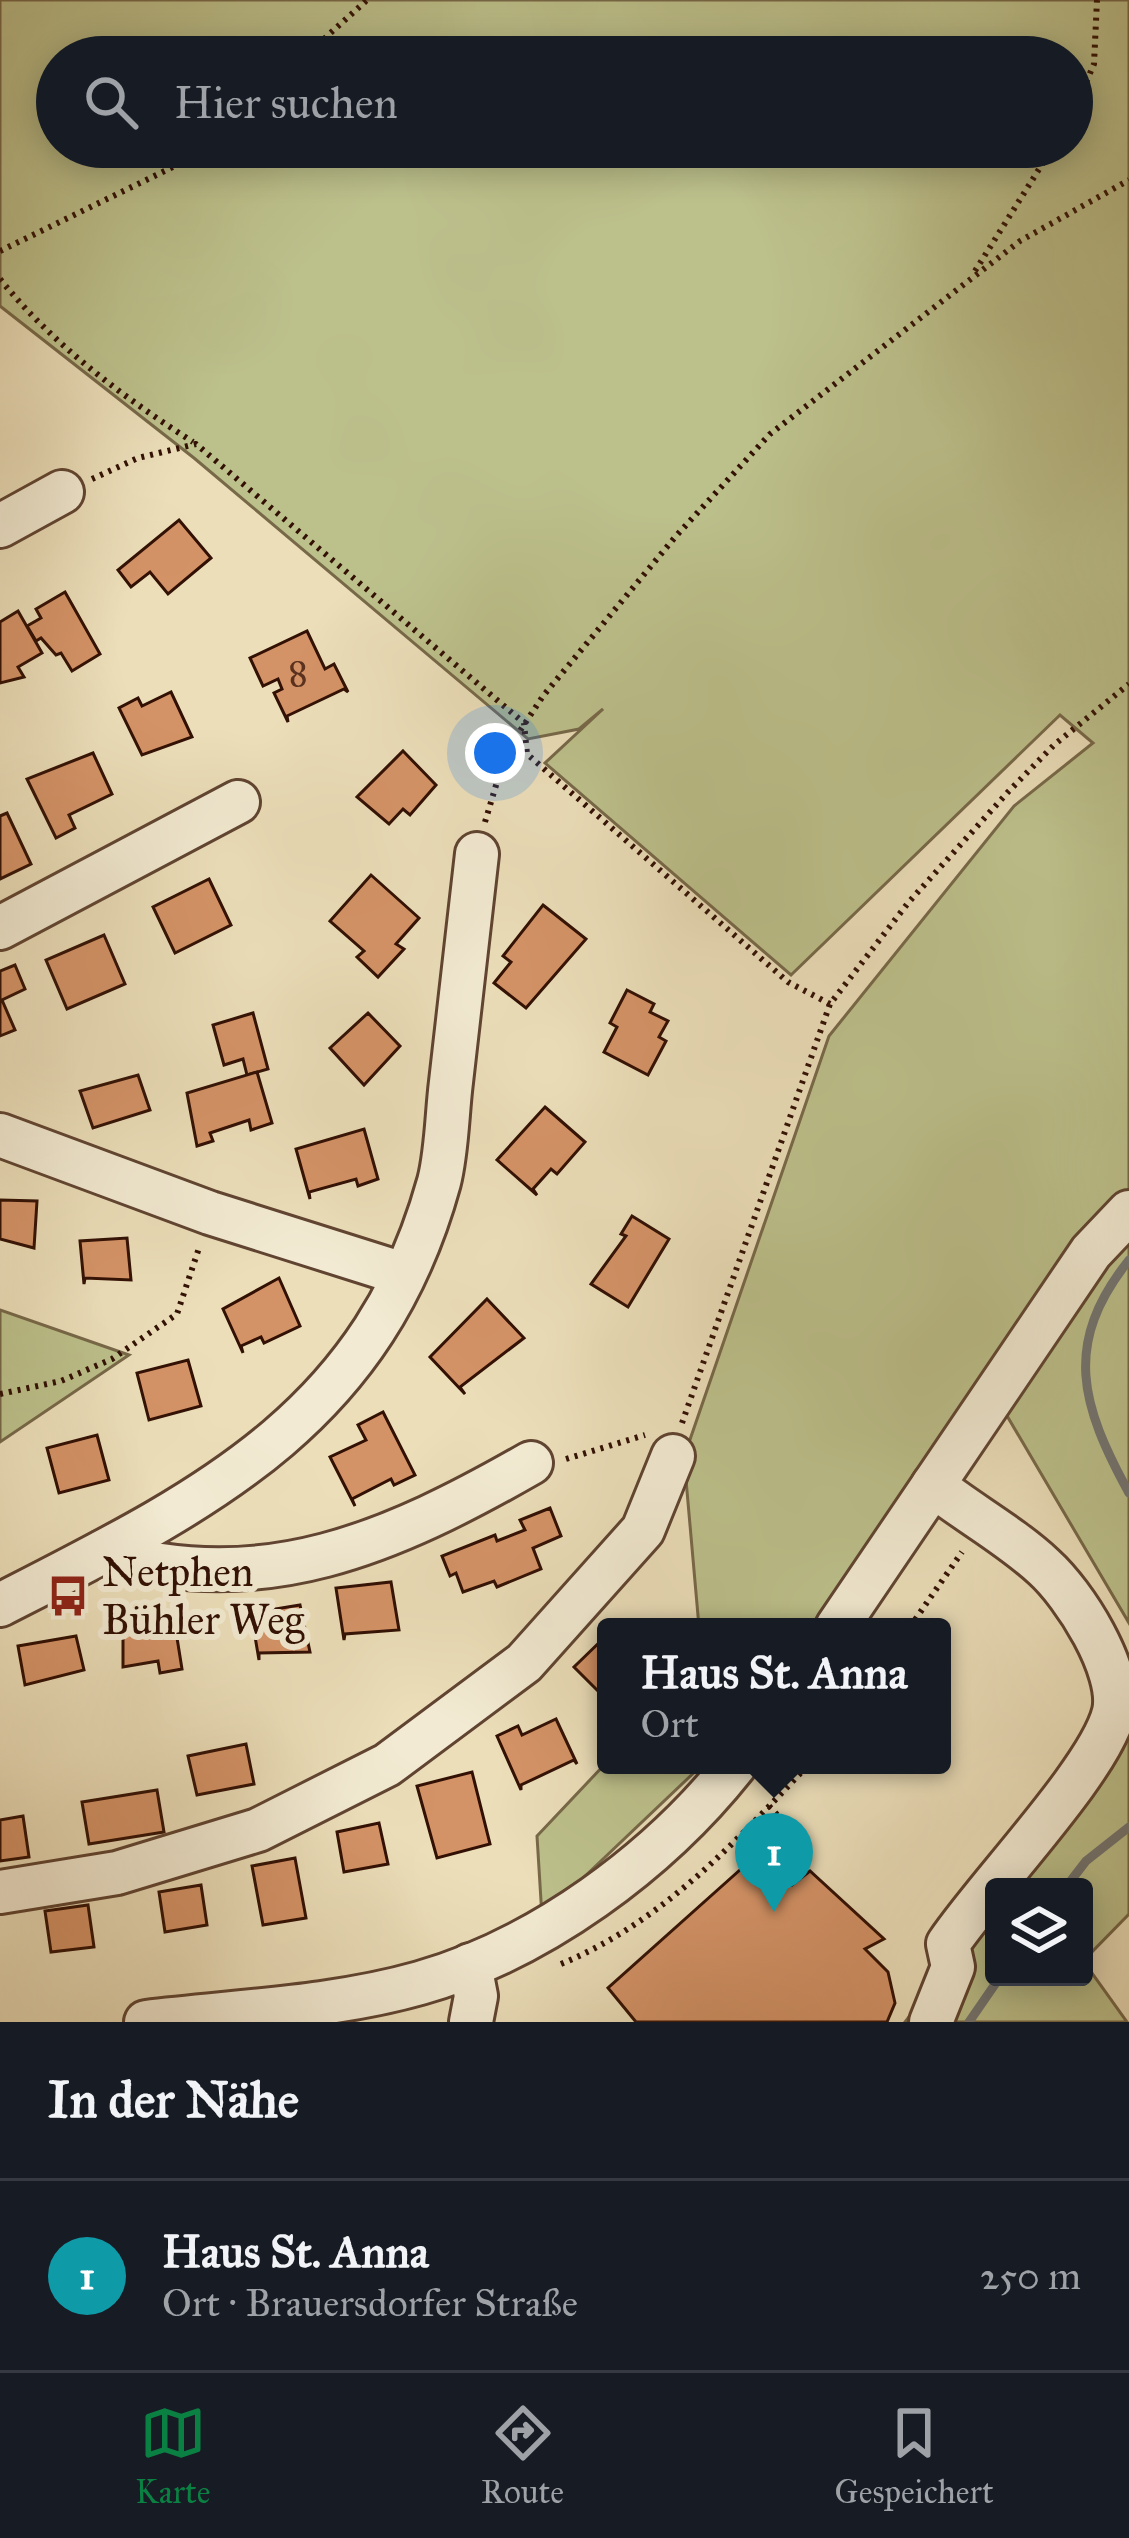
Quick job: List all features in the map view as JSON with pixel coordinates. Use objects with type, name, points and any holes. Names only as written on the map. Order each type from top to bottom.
[{"type":"street","points":[[0,526],[62,492]]},
{"type":"street","points":[[0,928],[238,802]]},
{"type":"street","points":[[0,1605],[103,1552],[242,1468],[302,1422],[350,1370],[403,1274],[439,1181],[477,854]]},
{"type":"street","points":[[0,1136],[210,1213],[403,1274]]},
{"type":"street","points":[[843,1618],[1091,1252],[1129,1212]]},
{"type":"street","points":[[0,1892],[117,1874],[259,1830],[387,1766],[524,1663],[643,1530],[677,1439]]},
{"type":"street","points":[[103,1552],[186,1571],[300,1562],[365,1546],[430,1521],[531,1463]]},
{"type":"street","points":[[931,2022],[953,1967],[948,1944],[1089,1761],[1114,1710],[1105,1658],[1088,1623],[1044,1567],[933,1484]]},
{"type":"street","points":[[146,2022],[333,2012],[470,1965],[562,1917],[635,1864],[726,1774]]},
{"type":"street","points":[[470,1965],[476,1996],[471,2022]]},
{"type":"path","points":[[327,36],[367,0]]},
{"type":"path","points":[[1093,66],[1097,0]]},
{"type":"path","points":[[0,250],[169,168]]},
{"type":"path","points":[[972,278],[1040,168]]},
{"type":"path","points":[[477,854],[495,780],[524,723],[676,536],[770,434],[1020,241],[1129,180]]},
{"type":"path","points":[[0,279],[30,315],[135,405],[196,444],[524,723],[526,754],[788,982],[830,1004]]},
{"type":"path","points":[[62,492],[138,458],[196,444]]},
{"type":"path","points":[[531,1463],[677,1439],[830,1004],[908,903],[1008,792],[1054,745],[1129,684]]},
{"type":"path","points":[[0,1394],[61,1382],[112,1359],[177,1314],[210,1213]]},
{"type":"path","points":[[916,1618],[981,1524]]},
{"type":"path","points":[[769,1806],[801,1841]]},
{"type":"green space","points":[[0,0],[1129,0],[1129,1192],[824,1618],[698,1618],[684,1457],[829,1036],[1014,806],[1093,743],[1060,715],[791,975],[545,763],[603,709],[579,729],[528,739],[194,458],[0,306]]},
{"type":"green space","points":[[1129,1235],[1129,1623],[1003,1409]]},
{"type":"green space","points":[[0,1310],[129,1355],[0,1442]]},
{"type":"green space","points":[[1129,1696],[1129,1914],[1093,1951],[1093,1878],[1015,1878]]},
{"type":"green space","points":[[597,1773],[693,1774],[542,1917],[537,1836]]},
{"type":"green space","points":[[985,1918],[985,1986],[1093,1986],[1093,1975],[1127,2022],[905,2022]]},
{"type":"building","points":[[179,520],[211,558],[168,594],[150,572],[131,587],[118,570]]},
{"type":"building","points":[[65,592],[100,654],[72,671],[61,653],[56,655],[41,638],[36,641],[27,626],[41,618],[36,609]]},
{"type":"building","points":[[18,611],[42,653],[18,667],[24,677],[0,683],[0,622]]},
{"type":"building","points":[[307,631],[325,669],[334,664],[348,692],[344,689],[287,716],[288,722],[274,693],[282,689],[278,679],[263,686],[250,658]]},
{"type":"building","points":[[171,692],[192,737],[142,755],[119,708],[138,698],[142,706]]},
{"type":"building","points":[[403,751],[436,785],[410,815],[403,809],[389,824],[357,797]]},
{"type":"building","points":[[93,753],[112,794],[69,815],[75,828],[56,838],[27,779]]},
{"type":"building","points":[[7,813],[31,864],[0,879],[0,816]]},
{"type":"building","points":[[371,875],[419,918],[396,944],[404,949],[378,977],[357,957],[364,951],[330,921]]},
{"type":"building","points":[[209,879],[231,925],[175,953],[153,907]]},
{"type":"building","points":[[543,905],[586,939],[526,1008],[494,983],[511,962],[503,956]]},
{"type":"building","points":[[104,935],[125,984],[67,1009],[46,960]]},
{"type":"building","points":[[15,965],[25,989],[2,1000],[15,1030],[0,1036],[0,971]]},
{"type":"building","points":[[627,990],[654,1004],[650,1012],[668,1021],[659,1037],[666,1041],[648,1075],[604,1052],[617,1027],[610,1023]]},
{"type":"building","points":[[253,1013],[268,1069],[247,1075],[243,1059],[224,1065],[213,1025]]},
{"type":"building","points":[[368,1013],[400,1046],[364,1085],[330,1048]]},
{"type":"building","points":[[257,1072],[272,1123],[251,1130],[249,1120],[210,1133],[213,1141],[197,1146],[187,1093]]},
{"type":"building","points":[[138,1075],[150,1110],[93,1128],[80,1091]]},
{"type":"building","points":[[545,1107],[585,1142],[557,1174],[551,1169],[533,1189],[537,1195],[497,1160]]},
{"type":"building","points":[[364,1129],[378,1179],[358,1186],[356,1179],[309,1192],[310,1199],[296,1149]]},
{"type":"building","points":[[0,1200],[37,1201],[34,1248],[0,1239]]},
{"type":"building","points":[[632,1216],[669,1239],[628,1307],[591,1284],[626,1236],[621,1234]]},
{"type":"building","points":[[127,1238],[131,1280],[85,1278],[84,1284],[80,1241]]},
{"type":"building","points":[[279,1278],[300,1326],[264,1343],[261,1337],[241,1346],[243,1353],[223,1309]]},
{"type":"building","points":[[487,1299],[524,1338],[460,1387],[465,1394],[430,1357]]},
{"type":"building","points":[[188,1360],[201,1406],[149,1420],[137,1373]]},
{"type":"building","points":[[383,1412],[415,1475],[394,1485],[391,1479],[352,1499],[355,1506],[330,1457],[366,1440],[358,1425]]},
{"type":"building","points":[[97,1435],[109,1480],[59,1493],[47,1448]]},
{"type":"building","points":[[550,1508],[561,1536],[533,1548],[541,1569],[497,1587],[494,1581],[463,1592],[442,1556],[495,1535],[497,1541],[525,1530],[520,1520]]},
{"type":"building","points":[[391,1582],[399,1630],[345,1634],[344,1640],[336,1588]]},
{"type":"building","points":[[300,1605],[310,1652],[259,1653],[259,1660],[251,1613]]},
{"type":"building","points":[[174,1619],[182,1669],[160,1673],[158,1661],[123,1667],[123,1627]]},
{"type":"building","points":[[76,1636],[84,1670],[25,1685],[18,1646]]},
{"type":"building","points":[[597,1645],[597,1690],[574,1667]]},
{"type":"building","points":[[556,1719],[577,1764],[574,1760],[521,1785],[521,1790],[497,1736],[518,1726],[522,1735]]},
{"type":"building","points":[[246,1744],[254,1784],[197,1795],[188,1756]]},
{"type":"building","points":[[472,1772],[490,1844],[437,1858],[417,1786]]},
{"type":"building","points":[[157,1790],[164,1832],[89,1844],[82,1802]]},
{"type":"building","points":[[23,1816],[29,1857],[0,1861],[0,1820]]},
{"type":"building","points":[[379,1823],[388,1864],[344,1872],[337,1832]]},
{"type":"building","points":[[760,1852],[792,1885],[810,1871],[884,1939],[865,1949],[888,1972],[895,2003],[887,2022],[636,2022],[608,1988]]},
{"type":"building","points":[[295,1858],[306,1918],[263,1925],[252,1866]]},
{"type":"building","points":[[201,1885],[207,1925],[165,1932],[159,1892]]},
{"type":"building","points":[[88,1905],[94,1947],[51,1952],[45,1911]]},
{"type":"waterway","points":[[1129,1260],[1094,1319],[1086,1375],[1099,1431],[1129,1493]]},
{"type":"waterway","points":[[1073,1878],[1086,1861],[1129,1827]]},
{"type":"waterway","points":[[969,2022],[994,1986]]},
{"type":"place","name":"Netphen Bühler Weg","points":[[68,1596]]},
{"type":"place","name":"Haus St. Anna","points":[[774,1912]]}]
